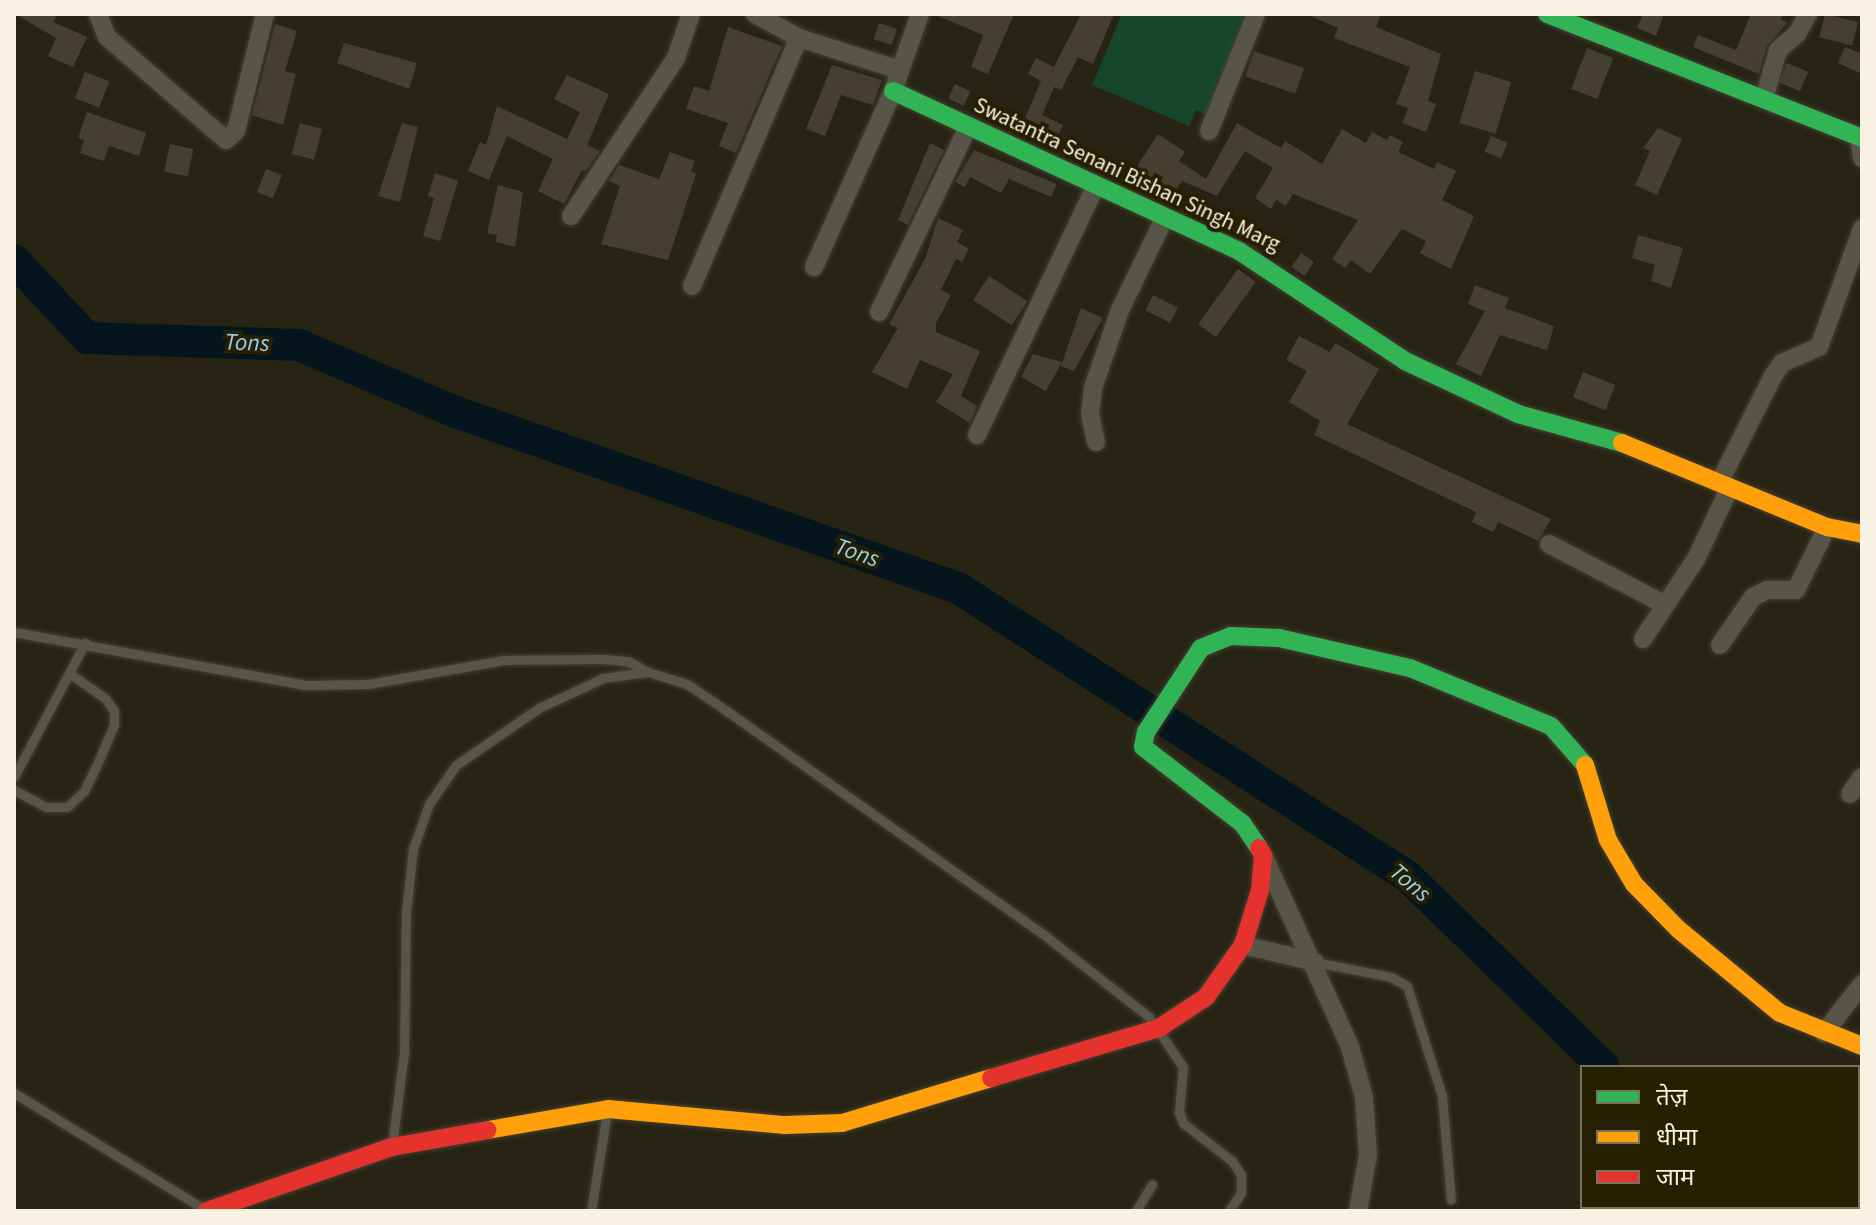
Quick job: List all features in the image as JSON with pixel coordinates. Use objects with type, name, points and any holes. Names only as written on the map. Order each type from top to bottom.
[{"type":"street","points":[[98,14],[107,37],[226,140],[236,131],[258,15]]},
{"type":"street","points":[[571,216],[676,58],[691,14]]},
{"type":"street","points":[[755,14],[799,38],[900,70]]},
{"type":"street","points":[[814,267],[893,91],[920,14]]},
{"type":"street","points":[[1209,131],[1256,14]]},
{"type":"street","points":[[1547,14],[1595,23],[1764,99],[1861,138],[1862,158]]},
{"type":"street","points":[[1764,99],[1778,50],[1797,34],[1808,14]]},
{"type":"street","points":[[692,286],[799,38]]},
{"type":"street","name":"Swatantra Senani Bishan Singh Marg","points":[[893,91],[1271,269],[1405,361],[1518,414],[1651,451],[1827,527],[1862,534]]},
{"type":"street","points":[[879,312],[968,127]]},
{"type":"street","points":[[977,435],[1095,188]]},
{"type":"street","points":[[1096,442],[1090,414],[1093,388],[1120,310],[1165,217]]},
{"type":"street","points":[[1643,639],[1711,532],[1725,484],[1773,376],[1782,363],[1819,347],[1862,229]]},
{"type":"street","points":[[1720,645],[1753,597],[1767,590],[1796,590],[1827,527]]},
{"type":"street","points":[[1549,544],[1664,604]]},
{"type":"street","points":[[1358,1211],[1368,1155],[1364,1097],[1350,1047],[1315,962],[1263,855],[1243,824],[1148,755],[1143,747],[1146,732],[1201,648],[1231,636],[1294,642],[1410,668],[1551,726],[1584,760],[1608,840],[1634,884],[1678,929],[1780,1013],[1862,1046]]},
{"type":"street","points":[[1850,794],[1862,777]]},
{"type":"street","points":[[207,1211],[392,1147],[608,1109],[785,1125],[842,1123],[1159,1028],[1206,997],[1225,977],[1243,945],[1260,890],[1263,855]]},
{"type":"street","points":[[1243,945],[1315,962]]},
{"type":"street","points":[[1824,1033],[1862,984]]},
{"type":"lane","points":[[14,632],[307,685],[368,684],[504,660],[603,659],[628,661],[648,672],[687,684],[1048,938],[1159,1028],[1183,1067],[1179,1112],[1183,1123],[1232,1161],[1241,1175],[1241,1193],[1229,1211]]},
{"type":"lane","points":[[14,777],[85,643]]},
{"type":"lane","points":[[392,1147],[404,1052],[406,912],[413,849],[429,804],[456,765],[539,708],[603,678],[648,672]]},
{"type":"lane","points":[[14,790],[46,807],[67,807],[84,791],[99,760],[114,725],[114,711],[106,699],[69,673]]},
{"type":"lane","points":[[1315,962],[1391,977],[1407,986],[1442,1096],[1451,1200]]},
{"type":"lane","points":[[14,1093],[207,1211]]},
{"type":"lane","points":[[591,1211],[608,1109]]},
{"type":"lane","points":[[1136,1211],[1152,1184]]},
{"type":"green space","points":[[1122,14],[1249,14],[1207,115],[1196,110],[1189,126],[1092,85]]},
{"type":"building","points":[[15,14],[58,14],[53,22],[87,37],[73,67],[48,56],[56,38]]},
{"type":"building","points":[[933,14],[1014,14],[988,74],[971,67],[983,35]]},
{"type":"building","points":[[1081,14],[1114,14],[1093,64],[1078,57],[1061,90],[1054,87],[1042,115],[1063,125],[1053,147],[1022,125],[1041,81],[1028,74],[1036,58],[1054,67]]},
{"type":"building","points":[[1306,14],[1381,14],[1376,27],[1441,54],[1428,101],[1436,104],[1426,132],[1402,123],[1408,108],[1396,104],[1410,67],[1334,38],[1338,28]]},
{"type":"building","points":[[1643,14],[1664,14],[1656,36],[1637,28]]},
{"type":"building","points":[[1751,14],[1783,14],[1781,20],[1788,22],[1767,46],[1759,74],[1693,47],[1698,35],[1736,50]]},
{"type":"building","points":[[1825,14],[1858,22],[1852,46],[1819,37]]},
{"type":"building","points":[[879,23],[897,29],[892,45],[874,39]]},
{"type":"building","points":[[275,24],[297,31],[285,71],[296,74],[283,125],[252,115]]},
{"type":"building","points":[[728,27],[782,46],[736,153],[719,146],[728,123],[686,109],[694,86],[709,91]]},
{"type":"building","points":[[344,43],[417,63],[409,89],[337,63]]},
{"type":"building","points":[[1845,47],[1862,54],[1862,74],[1838,63]]},
{"type":"building","points":[[1587,48],[1613,58],[1597,99],[1571,89]]},
{"type":"building","points":[[1254,51],[1304,68],[1295,94],[1245,77]]},
{"type":"building","points":[[1787,63],[1808,72],[1800,91],[1779,82]]},
{"type":"building","points":[[832,65],[882,80],[873,105],[841,95],[825,136],[806,129]]},
{"type":"building","points":[[1475,71],[1511,82],[1496,134],[1459,123]]},
{"type":"building","points":[[85,72],[109,81],[99,107],[75,98]]},
{"type":"building","points":[[567,75],[609,94],[587,145],[600,151],[586,171],[582,170],[564,204],[538,191],[553,159],[507,136],[489,180],[468,171],[480,142],[486,145],[497,106],[567,139],[580,112],[554,99]]},
{"type":"building","points":[[955,84],[970,91],[964,106],[948,99]]},
{"type":"building","points":[[87,112],[146,133],[139,156],[109,146],[104,161],[80,153],[84,140],[78,138]]},
{"type":"building","points":[[300,123],[322,129],[314,160],[292,154]]},
{"type":"building","points":[[402,123],[418,127],[400,202],[378,196]]},
{"type":"building","points":[[1237,123],[1281,148],[1285,141],[1322,164],[1342,129],[1366,143],[1372,132],[1387,140],[1390,135],[1403,142],[1398,152],[1434,169],[1437,162],[1456,171],[1442,200],[1474,216],[1451,269],[1420,253],[1426,241],[1402,229],[1370,274],[1351,260],[1345,268],[1332,259],[1358,220],[1293,194],[1286,206],[1276,200],[1271,209],[1255,198],[1273,168],[1245,151],[1217,196],[1182,181],[1172,196],[1134,171],[1158,134],[1185,152],[1179,161],[1206,179]]},
{"type":"building","points":[[1658,128],[1682,139],[1657,195],[1635,185],[1650,151],[1643,148]]},
{"type":"building","points":[[1491,136],[1508,143],[1501,159],[1485,152]]},
{"type":"building","points":[[930,143],[944,150],[908,225],[898,220]]},
{"type":"building","points":[[170,144],[193,149],[188,176],[164,171]]},
{"type":"building","points":[[974,150],[1057,184],[1051,197],[1009,179],[1001,193],[970,177],[965,187],[955,182]]},
{"type":"building","points":[[670,152],[695,161],[691,171],[696,174],[668,260],[601,244],[620,186],[609,181],[619,165],[659,179]]},
{"type":"building","points":[[266,169],[282,175],[273,198],[257,192]]},
{"type":"building","points":[[435,173],[458,181],[440,241],[423,236],[434,198],[428,196]]},
{"type":"building","points":[[498,185],[523,192],[515,247],[496,242],[497,235],[487,233]]},
{"type":"building","points":[[938,218],[963,230],[957,242],[969,249],[962,262],[956,259],[941,290],[951,295],[936,323],[936,332],[980,351],[961,396],[977,406],[970,423],[936,402],[953,374],[920,360],[907,389],[872,372],[898,328],[889,324],[926,257]]},
{"type":"building","points":[[1638,235],[1683,248],[1671,288],[1651,281],[1655,265],[1632,258]]},
{"type":"building","points":[[1301,253],[1314,262],[1304,276],[1291,267]]},
{"type":"building","points":[[1238,269],[1256,282],[1216,337],[1198,324]]},
{"type":"building","points":[[989,276],[1028,301],[1012,325],[973,300]]},
{"type":"building","points":[[1475,285],[1509,298],[1505,308],[1554,326],[1547,350],[1500,335],[1481,376],[1456,364],[1485,311],[1468,304]]},
{"type":"building","points":[[1153,295],[1178,308],[1170,323],[1145,310]]},
{"type":"building","points":[[1081,308],[1103,318],[1074,371],[1061,366]]},
{"type":"building","points":[[1299,336],[1330,352],[1335,343],[1379,369],[1347,424],[1551,519],[1538,541],[1498,522],[1493,532],[1472,522],[1476,512],[1314,435],[1320,421],[1289,402],[1307,371],[1286,360]]},
{"type":"building","points":[[1033,354],[1062,362],[1046,391],[1021,377]]},
{"type":"building","points":[[1583,372],[1615,385],[1605,410],[1573,397]]},
{"type":"waterway","name":"Tons","points":[[14,260],[87,338],[299,345],[453,411],[958,588],[1407,876],[1602,1065]]},
{"type":"traffic: fast","points":[[1547,14],[1862,138]]},
{"type":"traffic: fast","points":[[893,91],[1239,251],[1405,361],[1518,414],[1622,443]]},
{"type":"traffic: fast","points":[[1259,848],[1243,824],[1143,747],[1146,732],[1201,648],[1231,636],[1279,638],[1410,668],[1551,726],[1585,765]]},
{"type":"traffic: slow","points":[[1622,443],[1827,527],[1862,534]]},
{"type":"traffic: slow","points":[[1585,765],[1608,840],[1634,884],[1678,929],[1780,1013],[1862,1046]]},
{"type":"traffic: slow","points":[[488,1130],[608,1109],[785,1125],[842,1123],[991,1078]]},
{"type":"traffic: jam","points":[[991,1078],[1159,1028],[1206,997],[1243,945],[1260,890],[1263,855],[1259,848]]},
{"type":"traffic: jam","points":[[207,1211],[392,1147],[488,1130]]}]
